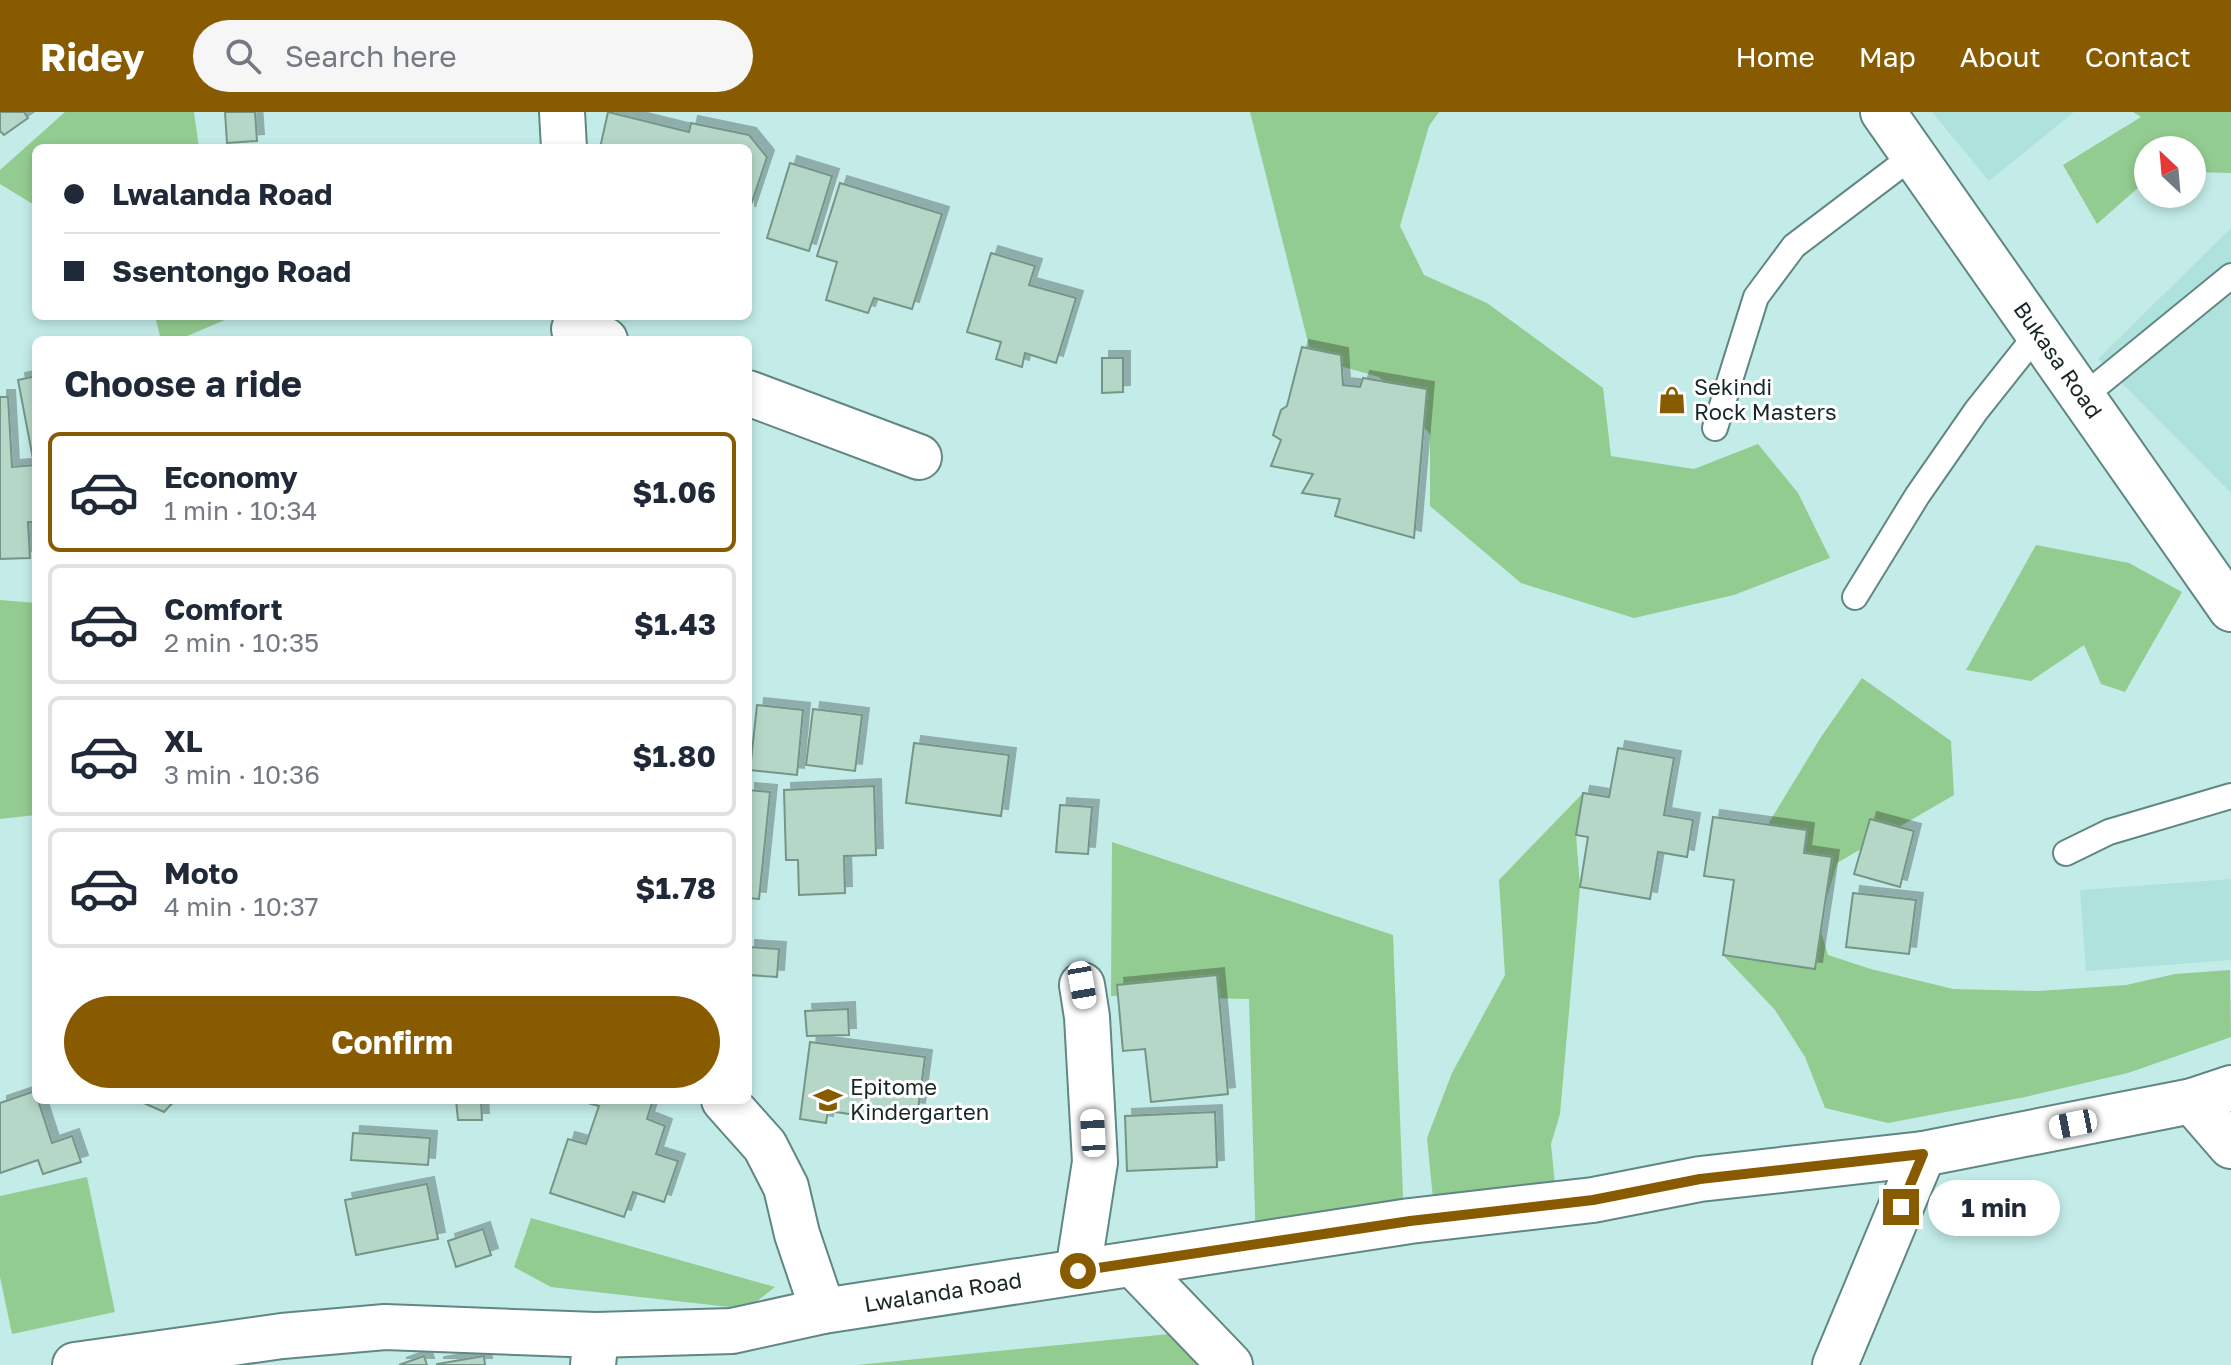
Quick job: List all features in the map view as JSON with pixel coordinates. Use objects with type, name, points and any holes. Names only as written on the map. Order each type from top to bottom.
[{"type":"street","points":[[562,112],[564,144]]},
{"type":"street","name":"Bukasa Road","points":[[1883,112],[2231,609]]},
{"type":"street","points":[[752,394],[919,457]]},
{"type":"street","points":[[1078,1271],[1095,1162],[1087,1017],[1082,985]]},
{"type":"street","points":[[2212,1094],[2231,1146]]},
{"type":"street","name":"Lwalanda Road","points":[[75,1365],[282,1336],[385,1327],[595,1350],[732,1331],[823,1311],[1410,1221],[1593,1200],[1700,1179],[1923,1154],[2212,1094]]},
{"type":"street","points":[[728,1104],[765,1146],[786,1187],[797,1234],[823,1311]]},
{"type":"street","points":[[1835,1365],[1923,1154]]},
{"type":"street","points":[[1133,1264],[1230,1365]]},
{"type":"lane","points":[[1715,428],[1756,297],[1794,246],[1914,155]]},
{"type":"lane","points":[[2084,396],[2231,276]]},
{"type":"lane","points":[[1855,597],[1925,484],[1976,411],[2038,333]]},
{"type":"lane","points":[[2066,853],[2109,832],[2231,796]]},
{"type":"shaded area","points":[[1932,112],[2074,112],[1989,181]]},
{"type":"shaded area","points":[[2231,228],[2231,493],[2098,359]]},
{"type":"shaded area","points":[[2231,879],[2231,960],[2086,971],[2080,890]]},
{"type":"green space","points":[[65,112],[194,112],[198,144],[32,144],[32,204],[0,184],[0,170]]},
{"type":"green space","points":[[1250,112],[1439,112],[1429,126],[1400,226],[1424,275],[1487,303],[1603,388],[1611,456],[1694,469],[1758,444],[1798,493],[1830,558],[1734,595],[1634,618],[1521,583],[1430,506],[1430,434],[1379,377],[1312,358]]},
{"type":"green space","points":[[2133,112],[2231,112],[2231,173],[2206,172],[2206,136],[2134,136],[2134,191],[2097,224],[2063,165],[2141,117]]},
{"type":"green space","points":[[156,320],[225,320],[187,336],[160,336]]},
{"type":"green space","points":[[2036,545],[2129,563],[2182,592],[2125,692],[2101,684],[2084,645],[2031,681],[1966,670]]},
{"type":"green space","points":[[0,600],[32,603],[32,815],[0,819]]},
{"type":"green space","points":[[1862,678],[1951,741],[1954,795],[1837,863],[1819,925],[1828,955],[1953,989],[2039,991],[2126,985],[2175,974],[2230,970],[2231,1037],[2128,1073],[2025,1097],[1888,1123],[1825,1108],[1805,1057],[1775,1010],[1723,955],[1734,880],[1821,737]]},
{"type":"green space","points":[[1583,793],[1576,835],[1580,887],[1560,1114],[1551,1144],[1557,1205],[1435,1219],[1427,1138],[1452,1073],[1505,975],[1499,880]]},
{"type":"green space","points":[[1112,842],[1393,935],[1404,1223],[1256,1250],[1249,999],[1111,996]]},
{"type":"green space","points":[[87,1177],[115,1312],[12,1334],[0,1277],[0,1196]]},
{"type":"green space","points":[[531,1218],[775,1287],[747,1309],[551,1287],[514,1267]]},
{"type":"green space","points":[[1169,1334],[1207,1359],[1197,1365],[857,1365]]},
{"type":"building","points":[[0,112],[24,112],[28,118],[4,135],[0,131]]},
{"type":"building","points":[[225,112],[255,112],[257,141],[227,143]]},
{"type":"building","points":[[608,112],[689,132],[691,123],[749,135],[767,157],[752,202],[752,144],[601,144]]},
{"type":"building","points":[[790,163],[832,176],[809,251],[767,238]]},
{"type":"building","points":[[840,183],[942,214],[912,309],[874,298],[868,313],[826,300],[837,262],[817,256]]},
{"type":"building","points":[[991,253],[1035,266],[1029,285],[1076,298],[1056,363],[1025,353],[1022,367],[996,359],[1001,342],[967,332]]},
{"type":"building","points":[[1302,347],[1341,355],[1343,385],[1360,387],[1363,378],[1427,389],[1414,538],[1335,516],[1340,499],[1302,493],[1313,474],[1271,466],[1281,440],[1273,435],[1281,410],[1287,406]]},
{"type":"building","points":[[1102,358],[1123,358],[1123,392],[1102,393]]},
{"type":"building","points":[[32,377],[32,454],[18,380]]},
{"type":"building","points":[[0,397],[8,397],[12,467],[32,465],[32,522],[28,522],[30,558],[0,559]]},
{"type":"building","points":[[757,705],[803,710],[797,775],[752,770]]},
{"type":"building","points":[[813,709],[862,715],[855,771],[806,765]]},
{"type":"building","points":[[914,743],[1009,755],[1001,816],[906,803]]},
{"type":"building","points":[[1618,748],[1674,758],[1664,815],[1693,820],[1687,857],[1658,852],[1650,899],[1580,887],[1588,837],[1576,835],[1583,793],[1609,797]]},
{"type":"building","points":[[874,786],[876,855],[844,856],[845,893],[799,895],[798,860],[786,860],[784,790]]},
{"type":"building","points":[[752,790],[770,792],[759,899],[752,898]]},
{"type":"building","points":[[1060,805],[1092,807],[1088,854],[1056,852]]},
{"type":"building","points":[[1713,817],[1807,830],[1804,853],[1832,857],[1815,969],[1723,955],[1734,880],[1704,876]]},
{"type":"building","points":[[1870,819],[1914,831],[1900,887],[1854,874]]},
{"type":"building","points":[[1853,893],[1916,900],[1909,954],[1846,947]]},
{"type":"building","points":[[752,947],[779,949],[777,977],[752,975]]},
{"type":"building","points":[[1217,975],[1228,1094],[1151,1102],[1145,1049],[1123,1051],[1117,985]]},
{"type":"building","points":[[848,1009],[849,1035],[807,1036],[805,1011]]},
{"type":"building","points":[[810,1042],[925,1057],[918,1110],[893,1107],[891,1120],[828,1111],[826,1123],[800,1119]]},
{"type":"building","points":[[32,1092],[32,1104],[39,1104],[52,1143],[72,1136],[81,1162],[43,1174],[38,1160],[0,1173],[0,1103]]},
{"type":"building","points":[[146,1104],[171,1104],[164,1112]]},
{"type":"building","points":[[456,1104],[481,1104],[482,1120],[458,1120]]},
{"type":"building","points":[[592,1104],[652,1104],[647,1119],[665,1126],[656,1154],[678,1161],[664,1202],[633,1192],[624,1217],[550,1193],[568,1139],[586,1144],[599,1106]]},
{"type":"building","points":[[1215,1112],[1217,1167],[1127,1171],[1125,1116]]},
{"type":"building","points":[[353,1133],[430,1138],[428,1165],[351,1160]]},
{"type":"building","points":[[427,1184],[438,1239],[356,1255],[345,1200]]},
{"type":"building","points":[[483,1229],[491,1255],[456,1267],[448,1241]]},
{"type":"building","points":[[424,1356],[427,1365],[399,1365]]},
{"type":"building","points":[[484,1356],[485,1365],[437,1365],[437,1364]]},
{"type":"place","name":"Sekindi Rock Masters","points":[[1672,400]]},
{"type":"place","name":"Epitome Kindergarten","points":[[828,1100]]},
{"type":"route","points":[[1078,1271],[1410,1221],[1593,1200],[1700,1179],[1923,1154],[1901,1207]]}]
